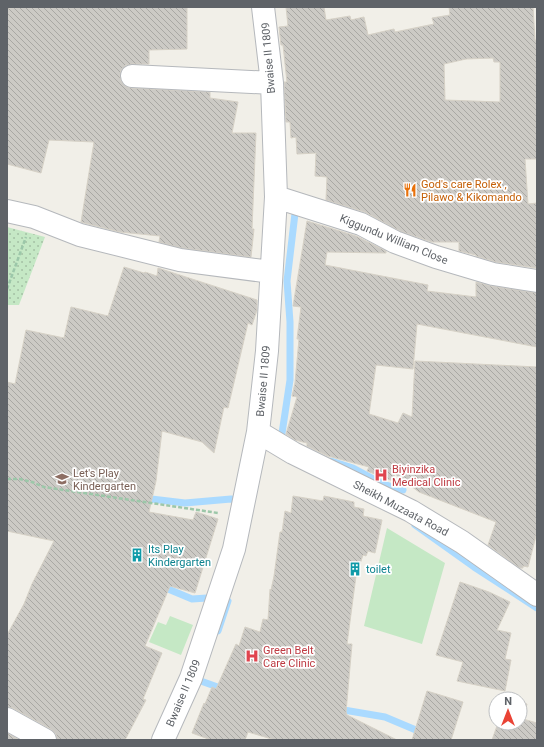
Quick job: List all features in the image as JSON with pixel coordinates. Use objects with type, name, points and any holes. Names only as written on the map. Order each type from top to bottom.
[{"type":"street","name":"Bwaise II 1809","points":[[163,740],[191,678],[234,549],[258,432],[266,351],[276,197],[272,83],[263,7]]},
{"type":"street","points":[[132,76],[272,83]]},
{"type":"street","name":"Kiggundu William Close","points":[[276,197],[361,224],[395,242],[436,257],[493,274],[537,281]]},
{"type":"street","points":[[7,211],[34,218],[80,235],[180,260],[271,272]]},
{"type":"street","name":"Sheikh Muzaata Road","points":[[258,432],[293,453],[412,511],[462,542],[537,594]]},
{"type":"street","points":[[7,719],[45,740]]},
{"type":"path","points":[[7,289],[34,218]]},
{"type":"path","points":[[7,479],[20,478],[44,487],[194,508],[240,517]]},
{"type":"green space","points":[[7,227],[45,237],[19,305],[7,305]]},
{"type":"green space","points":[[387,528],[445,563],[422,644],[364,626]]},
{"type":"green space","points":[[170,616],[193,625],[181,655],[149,642],[158,622],[166,625]]},
{"type":"building","points":[[187,7],[187,49],[149,50],[149,64],[126,65],[121,70],[121,81],[125,86],[131,88],[210,92],[210,98],[238,102],[232,133],[256,133],[252,229],[254,229],[251,257],[182,248],[159,242],[160,236],[120,232],[81,222],[94,142],[49,140],[41,173],[7,164],[7,8]]},
{"type":"building","points":[[286,7],[324,7],[326,20],[350,16],[351,20],[364,17],[368,35],[394,29],[395,32],[434,24],[432,18],[450,15],[449,7],[533,7],[535,40],[537,40],[537,159],[525,159],[528,204],[537,203],[537,268],[496,262],[459,251],[459,242],[432,242],[400,231],[365,212],[326,200],[327,177],[315,176],[316,153],[297,154],[296,137],[291,138],[290,122],[286,122],[284,82],[287,82],[283,45],[281,45],[279,27],[288,26]],"holes":[[[493,58],[494,62],[500,62],[500,102],[445,100],[444,64],[466,59]]]},
{"type":"building","points":[[307,221],[356,236],[386,251],[386,253],[327,252],[325,265],[428,285],[427,291],[476,297],[476,282],[491,286],[537,293],[537,347],[417,324],[413,369],[376,365],[369,414],[398,423],[403,413],[412,417],[415,361],[537,367],[537,532],[528,567],[523,566],[523,568],[520,568],[488,545],[496,522],[419,492],[395,474],[393,481],[367,471],[369,467],[328,456],[307,446],[307,443],[295,440],[286,434],[297,397],[292,396],[295,383],[299,339],[297,339],[301,307],[293,306]]},
{"type":"building","points":[[124,267],[157,276],[158,268],[257,300],[257,310],[252,325],[248,323],[228,408],[224,407],[214,453],[202,442],[162,431],[156,481],[149,512],[193,520],[196,512],[218,519],[195,593],[170,586],[145,646],[162,653],[143,699],[146,700],[125,740],[57,740],[56,734],[51,729],[13,708],[7,707],[7,635],[24,604],[32,584],[54,541],[7,531],[7,382],[15,384],[26,330],[64,338],[71,307],[108,316]]},
{"type":"building","points":[[293,496],[323,501],[324,496],[354,502],[354,507],[364,509],[363,516],[382,520],[375,553],[368,551],[366,556],[363,555],[356,576],[347,644],[352,644],[346,712],[347,715],[397,740],[275,740],[248,732],[245,740],[211,740],[192,733],[212,687],[216,689],[236,644],[239,646],[245,627],[260,632],[263,619],[268,620],[270,589],[271,590],[274,576],[280,532],[282,532],[285,511],[291,513]]},
{"type":"building","points":[[460,582],[489,592],[510,602],[497,630],[511,633],[505,659],[511,660],[505,691],[457,681],[463,662],[436,655]]},
{"type":"building","points":[[427,691],[463,702],[451,740],[412,740]]},
{"type":"building","points":[[528,720],[537,723],[537,740],[492,740],[495,731],[528,731]]},
{"type":"building","points":[[7,733],[19,740],[7,740]]},
{"type":"waterway","points":[[283,441],[281,440],[290,380],[290,322],[287,281],[296,205]]},
{"type":"waterway","points":[[331,461],[353,468],[383,484],[403,490]]},
{"type":"waterway","points":[[143,498],[185,503],[231,499],[241,501]]},
{"type":"waterway","points":[[415,525],[474,567],[537,608]]},
{"type":"waterway","points":[[161,586],[192,599],[216,599]]},
{"type":"waterway","points":[[218,631],[228,601]]},
{"type":"waterway","points":[[198,680],[226,690]]},
{"type":"waterway","points":[[338,709],[385,717],[423,733]]},
{"type":"place","name":"God's care Rolex , Pilawo & Kikomando","points":[[410,190]]},
{"type":"place","name":"Biyinzika Medical Clinic","points":[[381,475]]},
{"type":"place","name":"Let's Play Kindergarten","points":[[62,479]]},
{"type":"place","name":"Its Play Kindergarten","points":[[137,555]]},
{"type":"place","name":"toilet","points":[[355,569]]},
{"type":"place","name":"Green Belt Care Clinic","points":[[252,656]]}]
